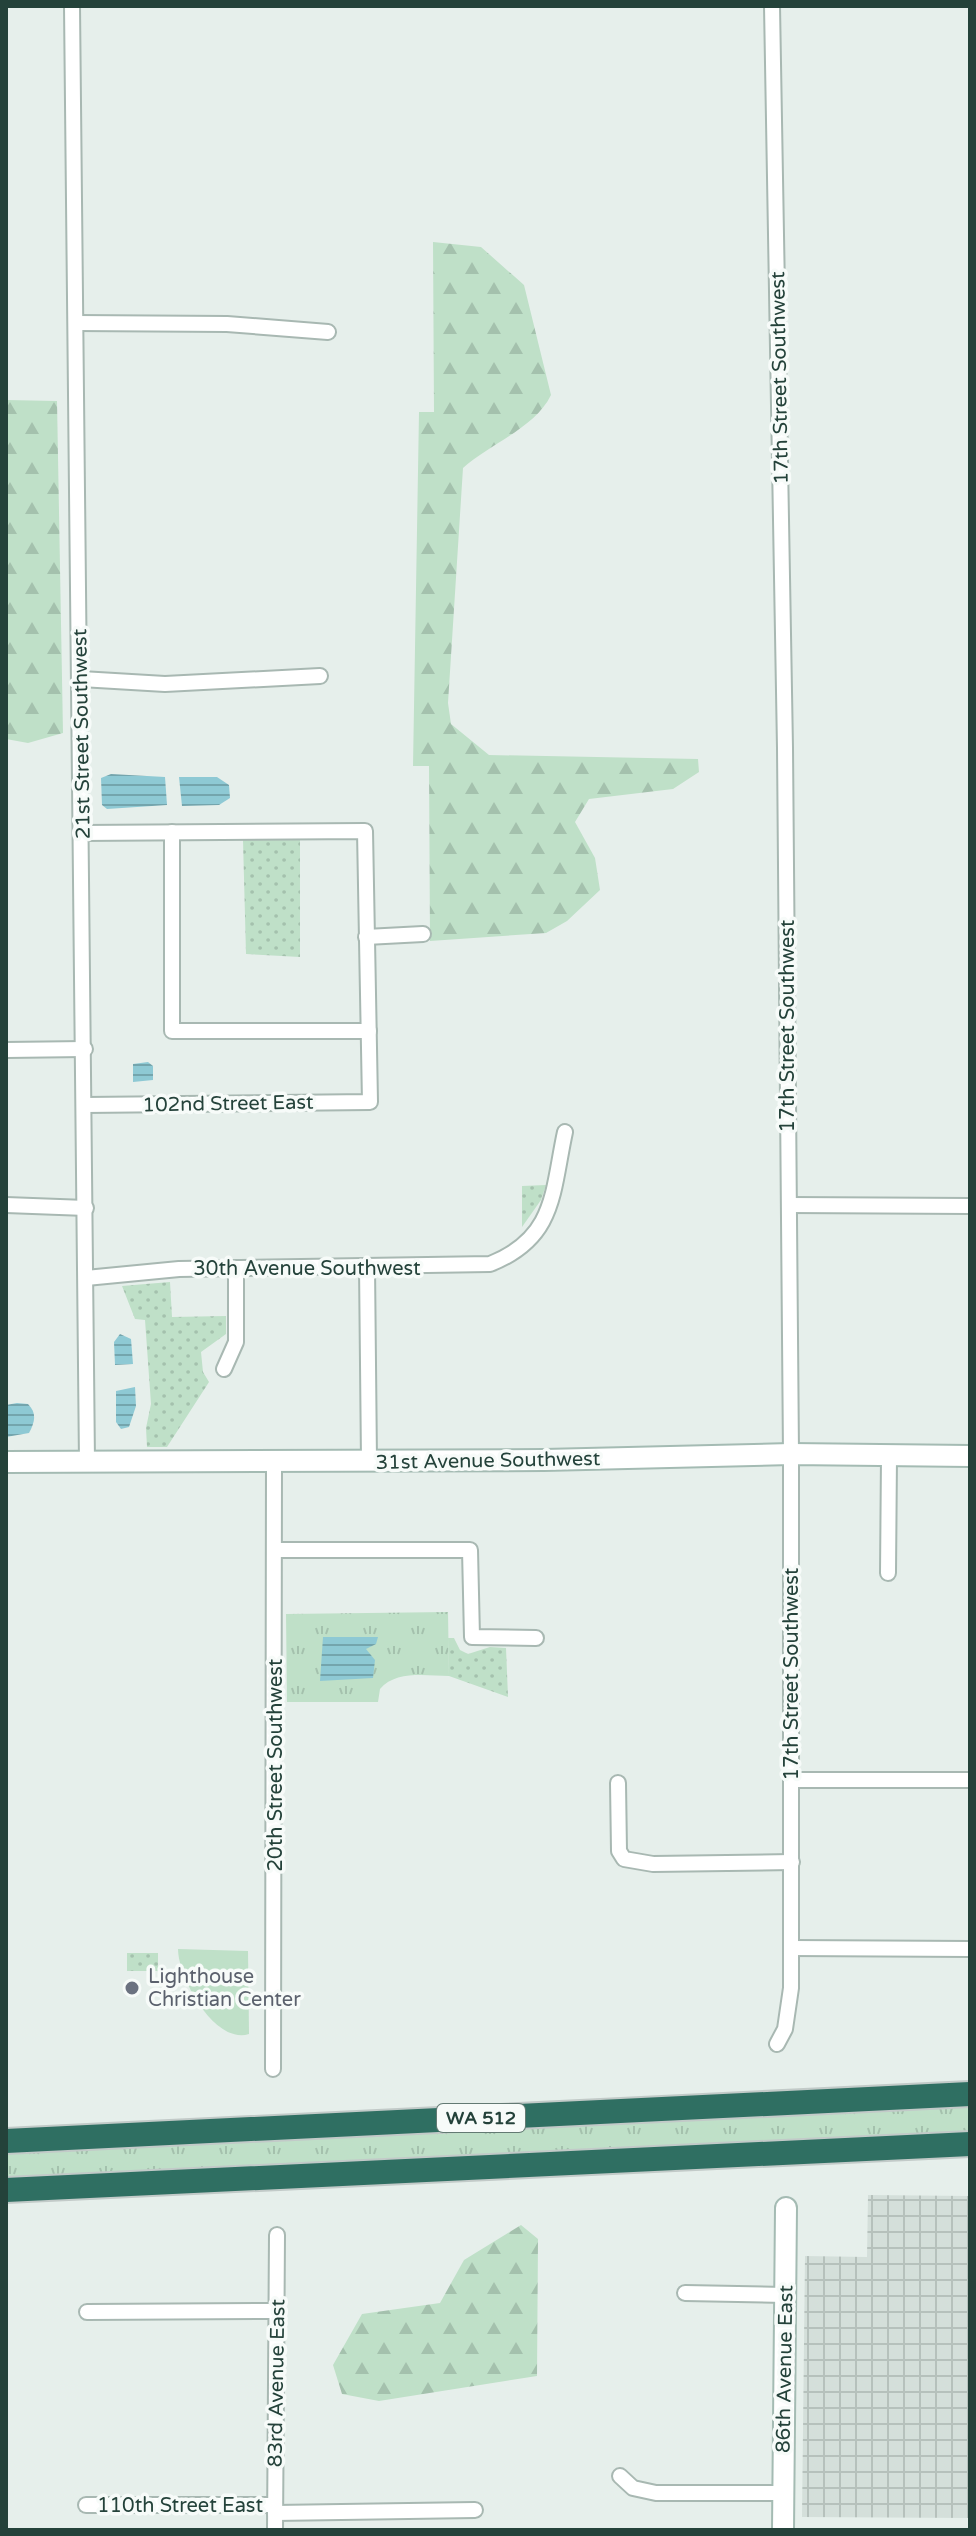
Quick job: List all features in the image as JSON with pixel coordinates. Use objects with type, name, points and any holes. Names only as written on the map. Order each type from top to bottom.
[{"type":"highway","name":"WA 512","points":[[6,2141],[965,2094]]},
{"type":"highway","points":[[6,2190],[970,2144]]},
{"type":"highway","points":[[759,2154],[970,2155]]},
{"type":"street","name":"21st Street Southwest","points":[[72,6],[87,1462]]},
{"type":"street","name":"17th Street Southwest","points":[[772,6],[791,1454],[791,1948],[787,2017],[777,2044]]},
{"type":"street","points":[[76,323],[227,324],[328,332]]},
{"type":"street","points":[[81,679],[165,684],[320,676]]},
{"type":"street","points":[[82,833],[172,832],[365,831],[369,1031],[172,1031],[172,832]]},
{"type":"street","points":[[366,937],[423,934]]},
{"type":"street","name":"102nd Street East","points":[[85,1105],[370,1102],[369,1031]]},
{"type":"street","points":[[6,1050],[85,1049]]},
{"type":"street","name":"30th Avenue Southwest","points":[[86,1278],[179,1269],[480,1266],[502,1260],[541,1228],[551,1206],[565,1132]]},
{"type":"street","points":[[6,1205],[86,1208]]},
{"type":"street","points":[[789,1205],[970,1206]]},
{"type":"street","points":[[367,1266],[369,1461]]},
{"type":"street","points":[[224,1369],[236,1342],[236,1268]]},
{"type":"street","name":"31st Avenue Southwest","points":[[6,1462],[274,1462],[791,1454],[970,1456]]},
{"type":"street","points":[[888,1573],[889,1457]]},
{"type":"street","name":"20th Street Southwest","points":[[273,2069],[274,1462]]},
{"type":"street","points":[[274,1550],[470,1550],[472,1637],[536,1638]]},
{"type":"street","points":[[791,1780],[970,1780]]},
{"type":"street","points":[[618,1783],[619,1851],[624,1859],[653,1864],[792,1862]]},
{"type":"street","points":[[791,1948],[970,1949]]},
{"type":"street","name":"86th Avenue East","points":[[783,2530],[786,2208]]},
{"type":"street","name":"83rd Avenue East","points":[[275,2530],[277,2235]]},
{"type":"street","points":[[685,2293],[784,2295]]},
{"type":"street","points":[[87,2312],[276,2311]]},
{"type":"street","points":[[620,2476],[633,2488],[656,2493],[783,2493]]},
{"type":"street","name":"110th Street East","points":[[86,2505],[475,2510]]},
{"type":"shaded area","points":[[868,2195],[970,2196],[970,2518],[802,2517],[805,2256],[867,2257]]},
{"type":"green space","points":[[433,242],[481,247],[524,285],[551,395],[544,407],[524,426],[463,468],[448,703],[451,724],[489,755],[698,759],[699,772],[673,789],[589,799],[575,822],[595,858],[600,890],[567,921],[546,933],[430,941],[429,766],[413,766],[419,412],[434,412]]},
{"type":"green space","points":[[6,400],[57,401],[63,733],[28,743],[6,739]]},
{"type":"green space","points":[[243,840],[300,840],[300,957],[246,954]]},
{"type":"green space","points":[[546,1185],[541,1200],[522,1227],[522,1186]]},
{"type":"green space","points":[[170,1282],[172,1317],[226,1316],[226,1334],[201,1352],[203,1372],[209,1382],[167,1447],[147,1447],[146,1428],[151,1404],[145,1320],[135,1319],[122,1286]]},
{"type":"green space","points":[[448,1612],[449,1676],[412,1675],[394,1679],[380,1689],[378,1702],[287,1702],[286,1614]]},
{"type":"green space","points":[[448,1638],[454,1638],[460,1650],[468,1654],[490,1647],[506,1648],[508,1697],[449,1676]]},
{"type":"green space","points":[[178,1949],[248,1951],[249,2034],[236,2035],[223,2029],[200,2006],[184,1976]]},
{"type":"green space","points":[[127,1953],[158,1953],[158,1971],[127,1971]]},
{"type":"green space","points":[[970,2107],[970,2134],[6,2179],[6,2154]]},
{"type":"green space","points":[[521,2225],[538,2239],[537,2376],[379,2401],[342,2394],[333,2365],[362,2314],[440,2303],[464,2260]]},
{"type":"water","points":[[111,774],[165,777],[167,805],[107,809],[102,805],[101,778]]},
{"type":"water","points":[[179,777],[217,777],[229,785],[230,798],[219,805],[182,806]]},
{"type":"water","points":[[148,1062],[153,1066],[153,1080],[133,1082],[133,1064]]},
{"type":"water","points":[[120,1334],[131,1339],[133,1364],[115,1365],[114,1342]]},
{"type":"water","points":[[135,1387],[136,1406],[129,1427],[121,1429],[116,1422],[116,1391]]},
{"type":"water","points":[[17,1403],[31,1407],[33,1425],[29,1433],[6,1437],[6,1405]]},
{"type":"water","points":[[323,1637],[378,1637],[376,1644],[366,1649],[375,1660],[373,1678],[320,1681]]},
{"type":"place","name":"Lighthouse Christian Center","points":[[132,1988]]}]
